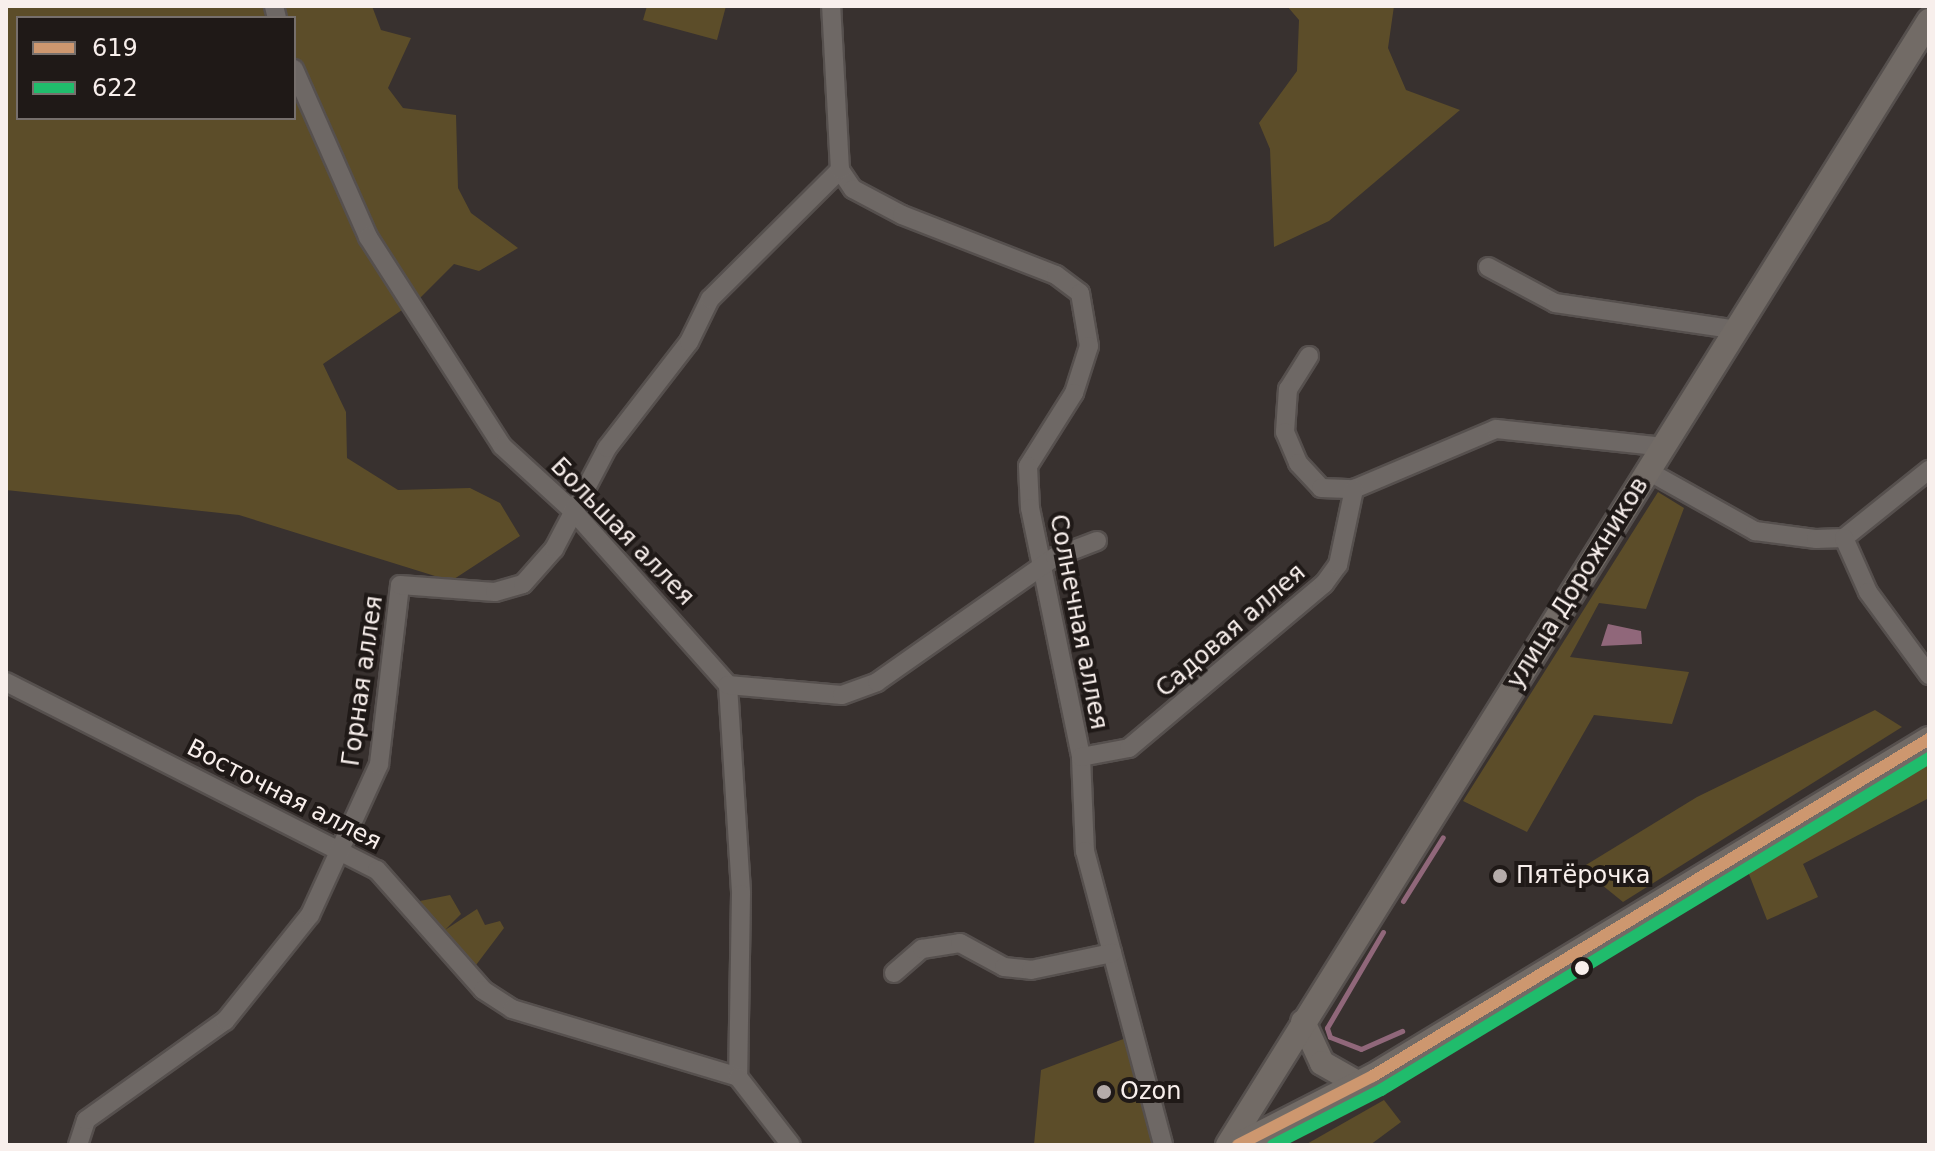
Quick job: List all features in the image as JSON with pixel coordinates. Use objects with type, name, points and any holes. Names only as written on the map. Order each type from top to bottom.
[{"type":"main road","name":"улица Дорожников","points":[[1228,1145],[1929,21]]},
{"type":"main road","points":[[1238,1145],[1359,1084],[1929,739]]},
{"type":"main road","points":[[1303,1022],[1322,1063],[1359,1084]]},
{"type":"street","points":[[831,6],[840,170]]},
{"type":"street","name":"Большая аллея","points":[[296,74],[368,237],[415,316],[502,446],[575,513],[728,685]]},
{"type":"street","name":"Горная аллея","points":[[78,1145],[86,1120],[196,1048],[252,993],[310,915],[379,764],[400,585],[495,592],[523,584],[575,513],[607,448],[689,342],[710,299],[840,170]]},
{"type":"street","name":"Солнечная аллея","points":[[840,170],[853,189],[902,215],[1056,275],[1080,293],[1089,346],[1074,393],[1028,466],[1044,571],[1081,757],[1085,851],[1163,1145]]},
{"type":"street","points":[[1488,267],[1555,303],[1737,330]]},
{"type":"street","points":[[1309,356],[1288,389],[1285,432],[1298,463],[1321,488],[1354,489],[1496,429],[1664,447]]},
{"type":"street","points":[[1648,471],[1755,531],[1844,538],[1929,470]]},
{"type":"street","name":"Садовая аллея","points":[[1081,757],[1129,748],[1324,584],[1338,565],[1354,489]]},
{"type":"street","points":[[1844,538],[1868,592],[1929,675]]},
{"type":"street","points":[[791,1145],[738,1077],[741,894],[728,685],[842,695],[865,687],[1044,571],[1055,557],[1097,541]]},
{"type":"street","name":"Восточная аллея","points":[[6,682],[231,800],[342,848],[409,898],[468,974],[512,1009],[738,1077]]},
{"type":"street","points":[[894,973],[922,949],[960,943],[1004,967],[1031,970],[1112,953]]},
{"type":"shaded area","points":[[6,6],[372,6],[381,30],[411,38],[388,88],[403,108],[456,115],[458,188],[471,213],[518,248],[479,271],[454,264],[421,297],[323,364],[346,412],[347,458],[398,490],[470,488],[500,503],[520,536],[451,581],[239,515],[6,490]]},
{"type":"shaded area","points":[[647,6],[726,6],[717,40],[643,20]]},
{"type":"shaded area","points":[[1287,6],[1394,6],[1388,48],[1406,90],[1460,110],[1329,221],[1274,247],[1270,149],[1259,123],[1297,71],[1299,20]]},
{"type":"shaded area","points":[[1658,492],[1684,508],[1646,609],[1599,603],[1570,657],[1689,672],[1672,724],[1594,715],[1527,832],[1463,801]]},
{"type":"shaded area","points":[[1608,624],[1641,631],[1642,644],[1601,646]]},
{"type":"shaded area","points":[[1875,710],[1902,727],[1623,902],[1581,868],[1697,797]]},
{"type":"shaded area","points":[[1929,761],[1929,798],[1803,864],[1818,897],[1767,920],[1745,864]]},
{"type":"shaded area","points":[[450,895],[461,914],[445,930],[477,909],[485,925],[500,921],[504,928],[473,969],[420,901]]},
{"type":"shaded area","points":[[1126,1038],[1156,1145],[1034,1145],[1041,1070]]},
{"type":"shaded area","points":[[1384,1100],[1401,1122],[1370,1145],[1305,1145]]},
{"type":"waterway","points":[[1403,901],[1443,837]]},
{"type":"waterway","points":[[1383,932],[1327,1028],[1330,1037],[1361,1049],[1402,1031]]},
{"type":"transit line","name":"619","points":[[1238,1145],[1373,1076],[1929,739]]},
{"type":"transit line","name":"622","points":[[1273,1145],[1381,1090],[1929,758]]},
{"type":"place","name":"Пятёрочка","points":[[1500,876]]},
{"type":"place","name":"Ozon","points":[[1104,1092]]}]
